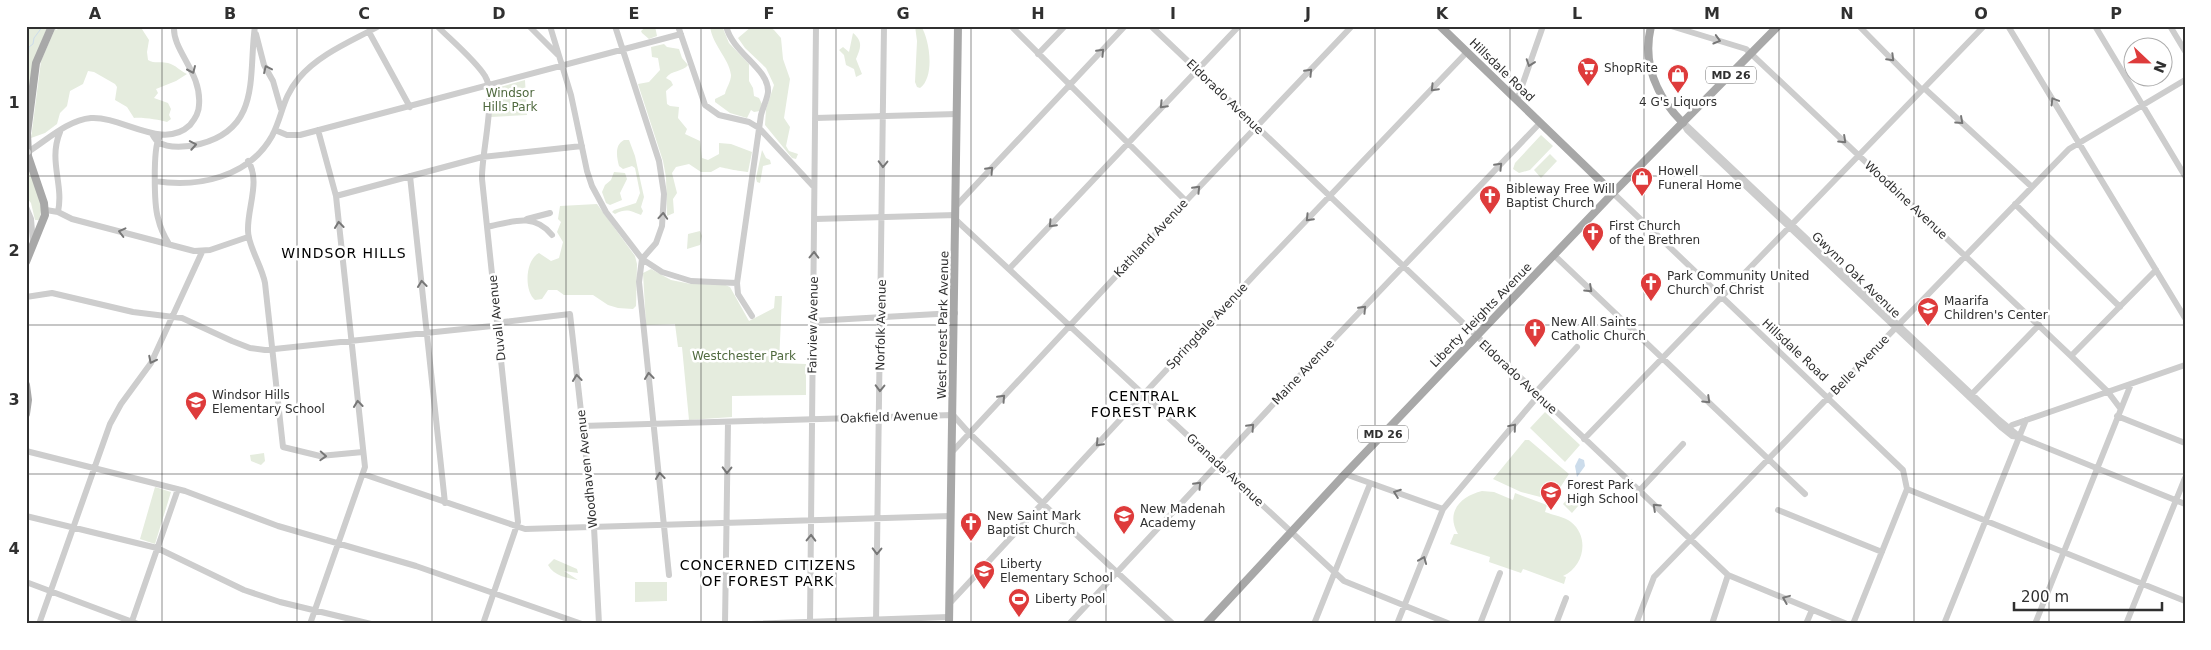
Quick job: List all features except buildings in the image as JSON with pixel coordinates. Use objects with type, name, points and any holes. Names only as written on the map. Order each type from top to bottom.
[{"type":"main road","points":[[26,262],[44,220],[46,210],[28,156],[27,133],[36,63],[52,26]]},
{"type":"main road","name":"West Forest Park Avenue","points":[[949,620],[958,26]]},
{"type":"main road","name":"Gwynn Oak Avenue","points":[[1651,26],[1649,42],[1651,74],[1666,104],[1683,123]]},
{"type":"main road","name":"Liberty Heights Avenue","points":[[1206,624],[1345,474],[1613,193],[1778,26]]},
{"type":"main road","name":"Hillsdale Road","points":[[1442,27],[1613,193]]},
{"type":"main road","points":[[26,385],[26,414]]},
{"type":"street","points":[[26,153],[81,120],[99,118],[111,120],[162,135],[179,132],[186,128],[195,118],[199,105],[195,77],[175,40],[174,26]]},
{"type":"street","points":[[155,181],[179,184],[203,182],[228,174],[248,161],[265,145],[275,130],[281,109],[291,89],[306,70],[324,57],[379,26]]},
{"type":"street","points":[[437,26],[484,75],[489,86]]},
{"type":"street","points":[[529,26],[560,57]]},
{"type":"street","points":[[550,26],[563,67],[587,171],[599,200],[642,258],[662,272],[681,280],[737,283]]},
{"type":"street","points":[[616,26],[659,161],[663,184],[662,226],[656,243],[642,258],[640,294],[669,575]]},
{"type":"street","points":[[678,26],[705,105],[724,117],[749,122],[760,128],[814,188]]},
{"type":"street","points":[[726,26],[733,43],[760,71],[767,83],[767,99],[760,128],[737,283],[741,300],[752,316]]},
{"type":"street","name":"Fairview Avenue","points":[[810,623],[816,26]]},
{"type":"street","name":"Norfolk Avenue","points":[[876,622],[884,26]]},
{"type":"street","points":[[1011,26],[1186,201]]},
{"type":"street","points":[[1038,54],[1065,26]]},
{"type":"street","points":[[956,206],[1126,26]]},
{"type":"street","name":"Eldorado Avenue","points":[[1151,26],[1728,575],[1847,624]]},
{"type":"street","points":[[1009,269],[1239,26]]},
{"type":"street","name":"Kathland Avenue","points":[[952,452],[1352,26]]},
{"type":"street","points":[[1517,100],[1543,26]]},
{"type":"street","name":"Woodbine Avenue","points":[[1671,26],[1744,48],[2071,356],[2108,392],[2120,408]]},
{"type":"street","points":[[1859,26],[1923,89],[2032,187]]},
{"type":"street","points":[[1584,439],[1984,26]]},
{"type":"street","points":[[2008,26],[2185,318]]},
{"type":"street","points":[[2095,26],[2185,176]]},
{"type":"street","points":[[2170,26],[2185,51]]},
{"type":"street","points":[[150,132],[157,142],[174,146],[195,146],[217,137],[234,123],[244,108],[251,89],[255,27]]},
{"type":"street","points":[[255,27],[264,65],[273,81],[281,109]]},
{"type":"street","points":[[369,32],[410,107]]},
{"type":"street","points":[[275,130],[294,136],[563,67],[681,34]]},
{"type":"street","name":"Springdale Avenue","points":[[950,603],[1144,394],[1467,52]]},
{"type":"street","name":"Belle Avenue","points":[[1636,624],[1652,580],[2069,149],[2185,80]]},
{"type":"street","name":"Duvall Avenue","points":[[483,624],[518,522],[487,227],[482,157],[488,120],[489,86]]},
{"type":"street","points":[[815,118],[957,114]]},
{"type":"street","name":"Maine Avenue","points":[[1068,624],[1403,266],[1540,123]]},
{"type":"street","name":"Gwynn Oak Avenue","points":[[1683,123],[1693,136],[1791,226],[2012,436],[2020,437],[2185,504]]},
{"type":"street","points":[[310,624],[365,467],[336,196],[318,130]]},
{"type":"street","points":[[58,212],[60,200],[55,152],[60,131]]},
{"type":"street","points":[[162,135],[157,142],[155,181],[157,218],[169,244]]},
{"type":"street","points":[[336,196],[482,157],[582,146]]},
{"type":"street","points":[[248,161],[254,177],[248,237],[264,277],[283,447],[320,456],[363,452]]},
{"type":"street","points":[[410,176],[445,503]]},
{"type":"street","name":"Hillsdale Road","points":[[1613,193],[1899,464],[1906,476],[1907,489]]},
{"type":"street","points":[[2015,204],[2120,307]]},
{"type":"street","points":[[26,207],[31,219],[34,244]]},
{"type":"street","points":[[46,210],[58,212],[72,219],[202,252],[248,237]]},
{"type":"street","points":[[487,227],[550,213]]},
{"type":"street","points":[[814,219],[956,217]]},
{"type":"street","name":"Granada Avenue","points":[[956,217],[1009,269],[1344,581],[1450,624]]},
{"type":"street","points":[[526,219],[542,225],[552,235]]},
{"type":"street","points":[[39,624],[94,468],[116,413],[151,363],[202,252]]},
{"type":"street","points":[[1554,255],[1805,494]]},
{"type":"street","points":[[2071,356],[2156,270]]},
{"type":"street","points":[[26,297],[52,293],[138,313],[173,316],[190,320],[232,342],[250,348],[273,350],[497,325]]},
{"type":"street","points":[[813,321],[955,313]]},
{"type":"street","name":"Woodhaven Avenue","points":[[497,325],[503,322],[570,314],[594,527],[599,592],[599,624]]},
{"type":"street","points":[[1970,396],[2039,326]]},
{"type":"street","points":[[1397,624],[1443,509],[1578,347]]},
{"type":"street","points":[[2010,428],[2012,425],[2185,365]]},
{"type":"street","points":[[2035,624],[2130,384]]},
{"type":"street","name":"Gwynn Oak Avenue","points":[[1970,396],[2020,437]]},
{"type":"street","name":"Oakfield Avenue","points":[[582,426],[953,415],[969,433],[1042,503],[1172,624]]},
{"type":"street","points":[[2117,416],[2185,443]]},
{"type":"street","points":[[1944,624],[2026,420]]},
{"type":"street","points":[[725,624],[728,422]]},
{"type":"street","points":[[1639,491],[1683,444]]},
{"type":"street","points":[[26,452],[178,489],[270,524],[416,566],[582,624]]},
{"type":"street","points":[[363,474],[525,530],[951,516]]},
{"type":"street","points":[[1345,474],[1443,509]]},
{"type":"street","points":[[2126,624],[2185,478]]},
{"type":"street","points":[[1314,624],[1370,484]]},
{"type":"street","points":[[26,582],[133,623],[178,489]]},
{"type":"street","points":[[1853,624],[1907,489],[2185,601]]},
{"type":"street","points":[[1778,510],[1882,552]]},
{"type":"street","points":[[26,516],[157,548],[244,590],[280,602],[371,624]]},
{"type":"street","points":[[1480,624],[1500,573]]},
{"type":"street","points":[[1712,624],[1728,575]]},
{"type":"street","points":[[1556,624],[1566,598]]},
{"type":"street","points":[[1806,624],[1812,610]]},
{"type":"street","points":[[751,624],[949,620]]},
{"type":"green space","points":[[26,26],[48,26],[35,57],[26,116]]},
{"type":"green space","points":[[59,26],[140,26],[149,40],[148,60],[171,64],[187,74],[176,81],[156,89],[158,93],[154,98],[168,103],[171,109],[169,115],[171,119],[167,122],[134,118],[127,107],[115,100],[117,87],[115,84],[94,72],[88,71],[83,84],[70,91],[67,106],[60,113],[57,124],[45,133],[31,138],[41,61],[55,29],[57,30]]},
{"type":"green space","points":[[647,26],[655,26],[657,36],[649,39],[642,33],[641,31]]},
{"type":"green space","points":[[710,26],[722,26],[729,43],[749,64],[749,81],[753,88],[754,96],[759,98],[762,104],[760,111],[754,112],[751,110],[747,118],[730,113],[715,102],[715,99],[725,94],[731,75],[730,69],[711,33]]},
{"type":"green space","points":[[768,26],[781,38],[783,59],[790,79],[784,118],[790,127],[786,146],[789,151],[798,154],[796,159],[792,158],[765,125],[766,109],[774,85],[766,68],[745,48],[738,38],[751,27]]},
{"type":"green space","points":[[915,26],[921,26],[924,32],[930,58],[928,76],[920,88],[917,87],[915,82],[917,41]]},
{"type":"green space","points":[[853,33],[860,43],[856,59],[862,74],[856,77],[854,69],[846,65],[844,55],[839,50],[843,47],[849,52]]},
{"type":"green space","points":[[664,44],[667,47],[679,49],[682,58],[688,65],[668,75],[666,78],[673,85],[666,91],[667,104],[679,107],[678,118],[687,129],[685,134],[700,141],[702,158],[708,160],[719,154],[719,143],[731,144],[752,152],[748,172],[720,167],[711,172],[701,172],[689,164],[676,167],[672,173],[677,193],[673,199],[674,213],[667,216],[666,177],[663,161],[638,84],[649,82],[660,70],[658,58],[652,57],[651,47]]},
{"type":"green space","name":"Windsor Hills Park","points":[[525,80],[527,115],[491,117],[493,89]]},
{"type":"green space","points":[[1541,135],[1553,146],[1530,170],[1519,173],[1513,169],[1515,163]]},
{"type":"green space","points":[[624,140],[629,140],[635,156],[644,197],[641,215],[628,211],[615,214],[612,212],[636,203],[640,193],[635,168],[632,166],[623,169],[619,166],[617,148]]},
{"type":"green space","points":[[762,150],[771,164],[763,166],[760,183],[757,182],[756,178]]},
{"type":"green space","points":[[1550,154],[1557,161],[1541,178],[1534,170]]},
{"type":"green space","points":[[26,164],[40,199],[41,213],[39,220],[35,220],[31,203],[26,197]]},
{"type":"green space","points":[[614,172],[625,173],[627,179],[620,193],[622,200],[610,205],[606,203],[602,192],[605,185],[611,180]]},
{"type":"green space","points":[[597,204],[635,256],[637,264],[636,306],[633,309],[618,308],[608,305],[593,295],[564,295],[557,290],[548,290],[542,299],[535,300],[529,290],[529,269],[534,257],[539,253],[551,261],[559,258],[563,242],[557,232],[561,222],[558,219],[560,206]]},
{"type":"green space","points":[[700,231],[702,236],[700,245],[687,249],[688,234]]},
{"type":"green space","name":"Westchester Park","points":[[651,269],[671,280],[691,284],[723,284],[730,287],[749,321],[774,308],[775,296],[782,296],[779,363],[806,364],[806,395],[732,396],[732,417],[689,420],[682,347],[678,347],[675,324],[646,325],[643,273]]},
{"type":"green space","points":[[1545,412],[1580,445],[1565,462],[1530,428]]},
{"type":"green space","points":[[1525,440],[1529,440],[1569,474],[1552,500],[1521,492],[1493,479]]},
{"type":"green space","points":[[264,453],[265,461],[261,465],[251,461],[250,455]]},
{"type":"green space","points":[[155,487],[171,492],[155,544],[140,539]]},
{"type":"green space","points":[[1576,490],[1585,498],[1572,513],[1563,504]]},
{"type":"green space","points":[[1482,491],[1494,492],[1513,500],[1515,493],[1547,505],[1545,512],[1566,519],[1577,528],[1581,536],[1582,551],[1576,566],[1563,576],[1566,577],[1564,584],[1523,569],[1521,573],[1489,562],[1490,557],[1450,544],[1454,534],[1458,534],[1453,519],[1457,506],[1474,493]]},
{"type":"green space","points":[[554,559],[577,569],[578,573],[564,571],[578,580],[561,576],[554,572],[548,565]]},
{"type":"green space","points":[[635,582],[667,582],[667,601],[635,602]]},
{"type":"water","points":[[1579,458],[1584,460],[1585,466],[1577,477],[1575,466]]},
{"type":"waterway","points":[[26,96],[29,47],[33,44],[34,38],[43,26]]},
{"type":"place","name":"ShopRite","points":[[1588,87]]},
{"type":"place","name":"4 G's Liquors","points":[[1678,94]]},
{"type":"place","name":"Howell Funeral Home","points":[[1642,197]]},
{"type":"place","name":"Bibleway Free Will Baptist Church","points":[[1490,215]]},
{"type":"place","name":"First Church of the Brethren","points":[[1593,252]]},
{"type":"place","name":"Park Community United Church of Christ","points":[[1651,302]]},
{"type":"place","name":"Maarifa Children's Center","points":[[1928,327]]},
{"type":"place","name":"New All Saints Catholic Church","points":[[1535,348]]},
{"type":"place","name":"Windsor Hills Elementary School","points":[[196,421]]},
{"type":"place","name":"Forest Park High School","points":[[1551,511]]},
{"type":"place","name":"New Madenah Academy","points":[[1124,535]]},
{"type":"place","name":"New Saint Mark Baptist Church","points":[[971,542]]},
{"type":"place","name":"Liberty Elementary School","points":[[984,590]]},
{"type":"place","name":"Liberty Pool","points":[[1019,618]]},
{"type":"district","name":"WINDSOR HILLS","points":[[344,253]]},
{"type":"district","name":"CENTRAL FOREST PARK","points":[[1144,404]]},
{"type":"district","name":"CONCERNED CITIZENS OF FOREST PARK","points":[[768,574]]}]
